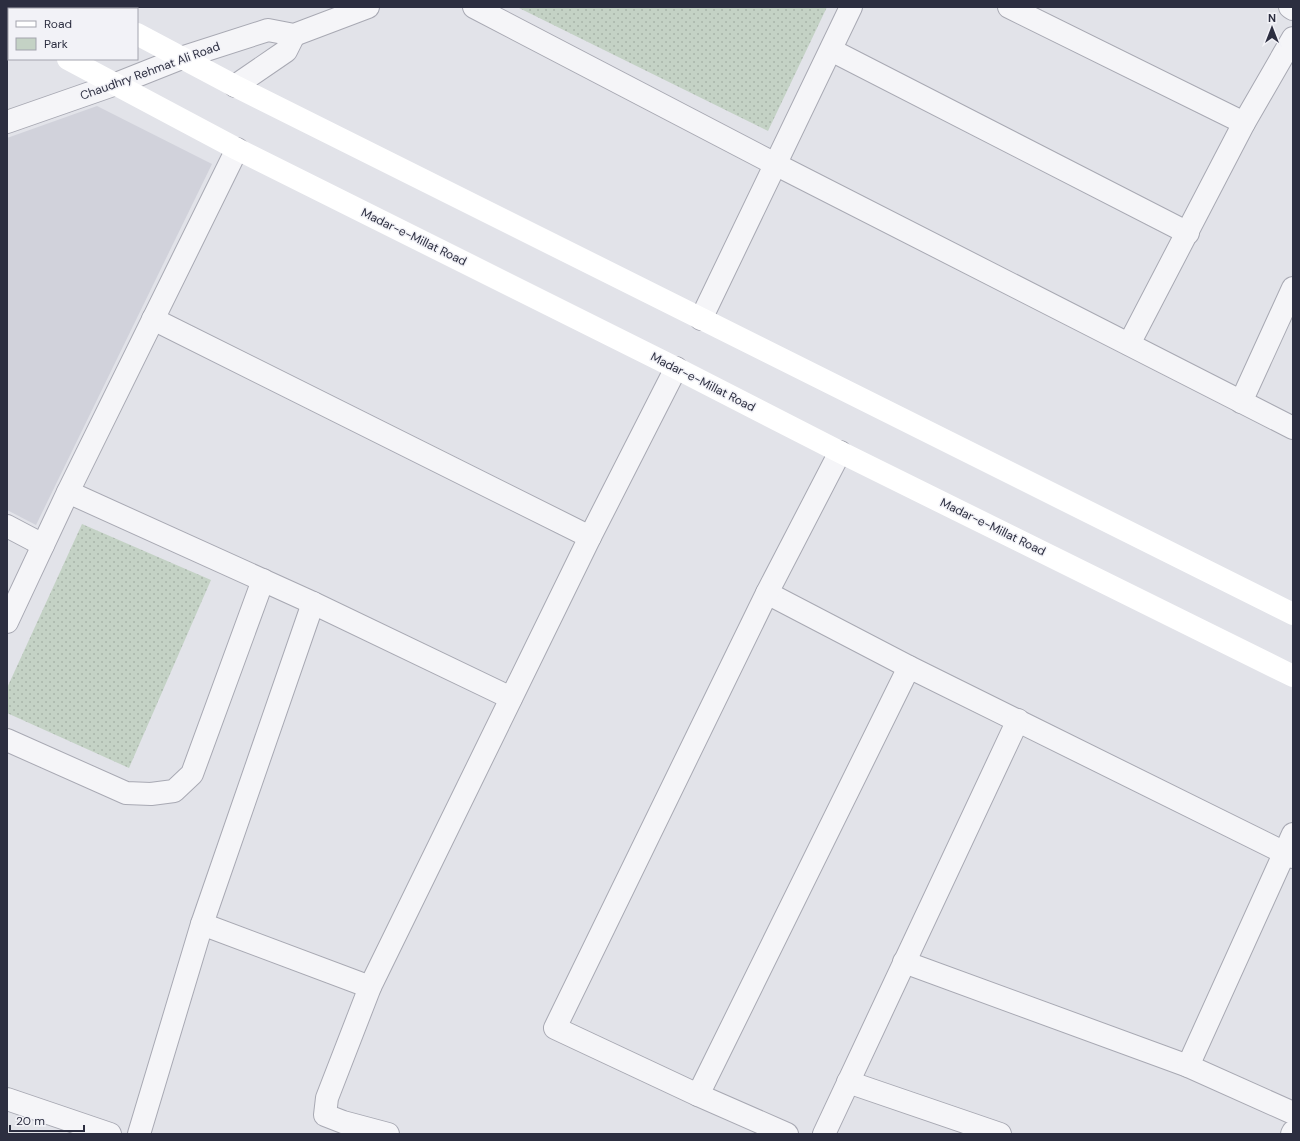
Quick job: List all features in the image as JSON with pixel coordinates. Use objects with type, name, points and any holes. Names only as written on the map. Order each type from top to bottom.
[{"type":"main road","points":[[138,35],[235,86],[1293,614]]},
{"type":"main road","name":"Madar-e-Millat Road","points":[[70,60],[237,149],[676,368],[840,452],[1293,676]]},
{"type":"street","points":[[235,86],[286,51],[294,35],[368,7]]},
{"type":"street","points":[[474,7],[775,164],[1293,428]]},
{"type":"street","points":[[701,319],[851,7]]},
{"type":"street","points":[[1009,7],[1244,123]]},
{"type":"street","name":"Chaudhry Rehmat Ali Road","points":[[7,122],[116,84],[184,58],[268,30],[294,35]]},
{"type":"street","points":[[1130,344],[1244,123],[1293,38]]},
{"type":"street","points":[[830,50],[1188,233]]},
{"type":"street","points":[[7,622],[68,492],[237,149]]},
{"type":"street","points":[[1241,402],[1293,288]]},
{"type":"street","points":[[153,319],[590,537]]},
{"type":"street","points":[[388,1134],[343,1122],[325,1115],[327,1098],[370,987],[590,537],[676,368]]},
{"type":"street","points":[[787,1134],[698,1095],[555,1028],[767,593],[840,452]]},
{"type":"street","points":[[68,492],[313,603],[511,698]]},
{"type":"street","points":[[7,526],[43,545]]},
{"type":"street","points":[[7,740],[126,793],[152,794],[174,791],[192,774],[262,580]]},
{"type":"street","points":[[767,593],[910,667],[1288,855]]},
{"type":"street","points":[[139,1134],[202,924],[313,603]]},
{"type":"street","points":[[698,1095],[910,667]]},
{"type":"street","points":[[824,1134],[1018,720]]},
{"type":"street","points":[[1188,1066],[1288,855],[1293,834]]},
{"type":"street","points":[[202,924],[370,987]]},
{"type":"street","points":[[904,962],[1188,1066],[1293,1113]]},
{"type":"street","points":[[848,1082],[1000,1134]]},
{"type":"street","points":[[7,1099],[110,1134]]},
{"type":"shaded area","points":[[97,106],[212,164],[36,525],[7,510],[7,138]]},
{"type":"green space","points":[[517,7],[827,7],[768,131]]},
{"type":"green space","points":[[82,524],[211,580],[129,768],[7,713],[7,688]]}]
